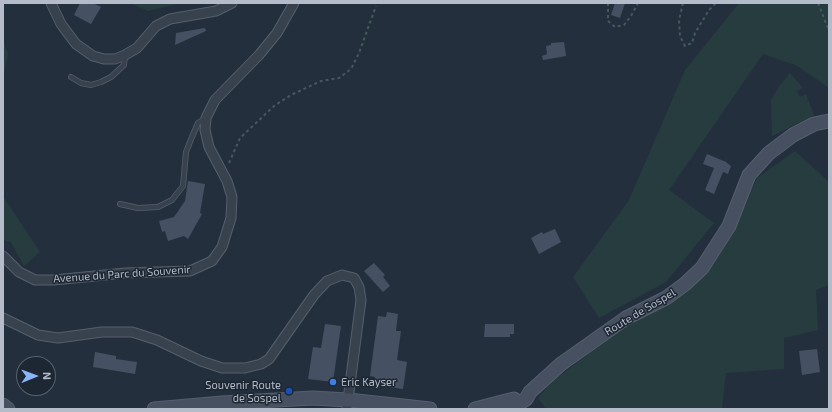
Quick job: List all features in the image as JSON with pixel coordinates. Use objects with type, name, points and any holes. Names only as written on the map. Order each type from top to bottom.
[{"type":"main road","name":"Route de Sospel","points":[[475,409],[513,400],[530,392],[562,364],[621,322],[666,298],[685,284],[702,268],[729,226],[749,176],[769,153],[793,135],[814,124],[829,121]]},
{"type":"main road","name":"Route de Sospel","points":[[505,409],[526,399],[530,392]]},
{"type":"main road","points":[[154,409],[290,398],[313,398],[348,403],[430,409]]},
{"type":"main road","points":[[228,409],[289,404],[348,403],[368,409]]},
{"type":"main road","points":[[3,405],[8,409]]},
{"type":"street","points":[[51,3],[61,24],[76,44],[93,56],[104,60],[115,59],[137,48],[156,26],[170,19],[216,11],[232,3]]},
{"type":"street","name":"Avenue du Parc du Souvenir","points":[[3,256],[19,272],[35,280],[54,280],[125,272],[190,271],[212,261],[222,247],[231,218],[232,197],[227,182],[209,147],[205,130],[206,118],[215,100],[259,55],[277,33],[294,3]]},
{"type":"street","points":[[3,318],[38,335],[58,338],[102,332],[132,332],[158,340],[222,368],[245,368],[261,364],[269,358],[314,295],[327,281],[342,275],[354,278],[360,287],[361,300],[348,403]]},
{"type":"lane","points":[[71,77],[81,83],[91,85],[101,82],[111,77],[124,65],[125,55]]},
{"type":"lane","points":[[120,204],[138,208],[158,207],[172,200],[183,186],[186,152],[198,123],[206,118]]},
{"type":"path","points":[[608,3],[608,21],[615,27],[624,26],[632,16],[638,3]]},
{"type":"path","points":[[683,3],[679,20],[679,28],[680,36],[685,46],[692,43],[695,33],[709,10],[716,3]]},
{"type":"path","points":[[818,3],[829,31]]},
{"type":"path","points":[[221,171],[229,163],[240,138],[274,106],[291,95],[321,81],[339,78],[351,69],[359,53],[376,6]]},
{"type":"green space","points":[[130,3],[182,3],[148,11]]},
{"type":"green space","points":[[739,3],[829,3],[829,88],[796,65],[763,54],[669,190],[714,223],[666,282],[599,318],[573,277],[629,200],[685,70]]},
{"type":"green space","points":[[3,40],[8,54],[3,78]]},
{"type":"green space","points":[[790,73],[803,88],[797,91],[800,97],[806,94],[814,115],[772,136],[771,100],[780,85]]},
{"type":"green space","points":[[795,151],[829,182],[829,285],[816,290],[818,330],[784,338],[784,369],[726,373],[722,409],[546,409],[538,398],[551,382],[627,325],[672,302],[710,268],[735,229],[757,178]]},
{"type":"green space","points":[[3,196],[40,252],[24,266],[11,242],[3,240]]},
{"type":"building","points":[[80,3],[93,3],[101,7],[91,24],[74,15]]},
{"type":"building","points":[[615,3],[625,3],[620,18],[611,15]]},
{"type":"building","points":[[205,28],[206,31],[175,45],[176,33]]},
{"type":"building","points":[[564,42],[566,56],[543,60],[542,56],[547,54],[546,46],[551,45],[551,43]]},
{"type":"building","points":[[707,154],[726,162],[731,166],[728,174],[723,172],[714,194],[705,190],[714,168],[703,164]]},
{"type":"building","points":[[188,181],[205,184],[200,213],[202,214],[188,239],[184,236],[168,241],[165,231],[162,232],[159,221],[174,217],[185,201]]},
{"type":"building","points":[[555,229],[561,242],[539,254],[531,238],[542,232],[543,234]]},
{"type":"building","points":[[374,263],[385,275],[383,277],[390,286],[383,292],[364,271]]},
{"type":"building","points":[[387,312],[398,314],[396,331],[401,331],[397,360],[407,362],[403,389],[374,385],[375,377],[370,376],[378,316],[386,317]]},
{"type":"building","points":[[325,324],[341,326],[333,382],[308,379],[313,347],[321,348]]},
{"type":"building","points":[[485,324],[514,324],[514,334],[510,334],[510,337],[484,337]]},
{"type":"building","points":[[817,349],[820,372],[802,375],[799,351]]},
{"type":"building","points":[[95,352],[116,356],[116,359],[137,362],[135,374],[93,367]]},
{"type":"place","name":"Eric Kayser","points":[[333,382]]},
{"type":"place","name":"Souvenir Route de Sospel","points":[[289,391]]}]
